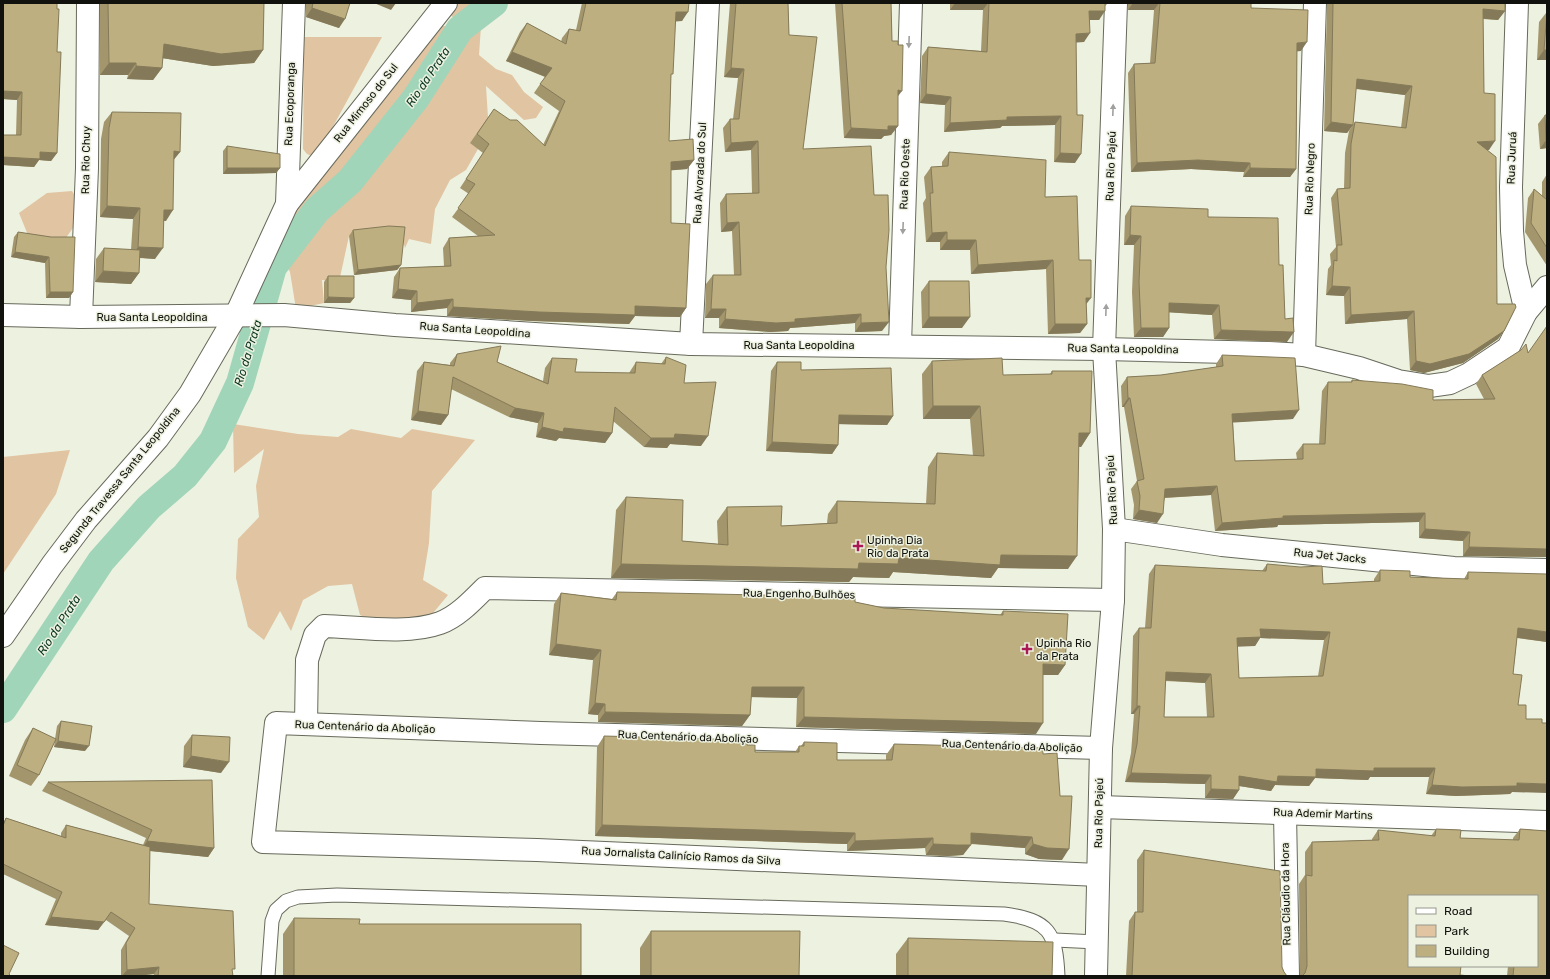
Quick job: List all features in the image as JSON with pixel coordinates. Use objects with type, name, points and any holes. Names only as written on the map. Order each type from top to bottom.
[{"type":"street","name":"Rua Rio Chuy","points":[[81,317],[87,168],[88,3]]},
{"type":"street","name":"Rua Ecoporanga","points":[[286,204],[294,3]]},
{"type":"street","name":"Rua Mimoso do Sul","points":[[286,204],[446,3]]},
{"type":"street","name":"Rua Alvorada do Sul","points":[[691,344],[708,3]]},
{"type":"street","name":"Rua Rio Oeste","points":[[900,345],[910,3]]},
{"type":"street","name":"Rua Rio Pajeú","points":[[1096,976],[1101,748],[1113,600],[1114,529],[1104,349],[1116,3]]},
{"type":"street","name":"Rua Rio Negro","points":[[1304,355],[1316,3]]},
{"type":"street","name":"Rua Juruá","points":[[1517,3],[1511,187],[1512,231],[1515,265],[1526,312]]},
{"type":"street","name":"Segunda Travessa Santa Leopoldina","points":[[7,630],[52,565],[86,520],[174,417],[241,317],[286,204]]},
{"type":"street","name":"Rua Santa Leopoldina","points":[[3,315],[81,317],[280,316],[691,344],[900,345],[1304,355],[1414,384],[1429,386],[1450,383],[1469,374],[1508,348],[1526,312],[1547,287]]},
{"type":"street","name":"Rua Jet Jacks","points":[[1114,529],[1222,545],[1446,567],[1547,570]]},
{"type":"street","name":"Rua Engenho Bulhões","points":[[306,724],[307,660],[314,635],[324,626],[412,630],[440,623],[469,604],[485,588],[1113,600]]},
{"type":"street","name":"Rua Centenário da Abolição","points":[[263,842],[276,723],[541,733],[1101,748]]},
{"type":"street","name":"Rua Ademir Martins","points":[[1100,807],[1547,822]]},
{"type":"street","name":"Rua Cláudio da Hora","points":[[1285,813],[1288,976]]},
{"type":"street","name":"Rua Jornalista Calinício Ramos da Silva","points":[[263,842],[537,850],[1098,875]]},
{"type":"lane","points":[[268,976],[272,922],[276,910],[286,901],[298,897],[325,895],[1004,914],[1034,921],[1049,932],[1054,940],[1058,976]]},
{"type":"lane","points":[[1054,940],[1097,942]]},
{"type":"green space","points":[[455,3],[500,3],[503,6],[481,26],[479,55],[496,69],[512,75],[524,92],[543,107],[536,118],[524,120],[486,86],[488,118],[471,143],[478,149],[466,170],[450,180],[435,209],[431,244],[409,239],[405,248],[401,233],[349,236],[339,282],[322,280],[324,303],[296,309],[290,272],[277,245],[287,221],[435,26],[448,26],[455,19],[447,12]]},
{"type":"green space","points":[[304,37],[382,37],[319,152],[312,156],[307,154],[303,149]]},
{"type":"green space","points":[[72,191],[85,211],[63,242],[30,240],[19,213],[47,193]]},
{"type":"green space","points":[[233,424],[298,434],[338,437],[351,429],[401,438],[412,429],[475,440],[432,491],[429,543],[423,580],[448,595],[424,624],[404,618],[390,629],[360,615],[352,584],[328,586],[303,600],[291,631],[280,611],[264,640],[248,627],[236,578],[238,539],[259,517],[256,486],[264,449],[234,473]]},
{"type":"green space","points":[[70,450],[56,494],[3,574],[3,457]]},
{"type":"building","points":[[3,3],[57,3],[57,9],[59,9],[57,52],[61,52],[57,153],[40,152],[40,159],[3,157],[3,135],[21,135],[22,92],[3,91]]},
{"type":"building","points":[[108,3],[264,3],[263,50],[221,54],[164,44],[162,68],[136,66],[136,63],[109,63]]},
{"type":"building","points":[[313,3],[350,3],[345,19],[312,8]]},
{"type":"building","points":[[586,3],[689,3],[688,12],[676,12],[673,74],[671,74],[669,141],[693,139],[694,160],[671,162],[671,223],[690,224],[686,308],[635,306],[635,315],[539,312],[453,307],[453,299],[417,303],[417,291],[398,289],[400,268],[451,266],[449,238],[495,235],[458,208],[475,184],[466,179],[489,144],[477,134],[494,109],[510,120],[517,120],[545,146],[565,101],[540,84],[552,68],[512,52],[527,23],[566,44],[569,29],[580,31]]},
{"type":"building","points":[[736,3],[788,3],[789,35],[817,37],[803,149],[871,146],[874,195],[888,195],[889,230],[886,267],[889,322],[861,323],[861,314],[795,319],[795,322],[776,323],[725,319],[726,309],[711,309],[713,275],[741,275],[739,222],[727,223],[726,194],[759,193],[758,141],[731,143],[730,119],[739,119],[744,69],[731,68]]},
{"type":"building","points":[[842,3],[891,3],[892,41],[898,41],[898,45],[903,45],[902,91],[898,90],[898,126],[888,126],[888,130],[851,128]]},
{"type":"building","points":[[989,3],[1105,3],[1105,11],[1089,11],[1090,33],[1076,34],[1077,115],[1083,115],[1081,154],[1060,153],[1061,116],[1007,117],[1007,120],[950,123],[951,97],[926,94],[928,47],[987,52]]},
{"type":"building","points":[[1160,3],[1251,3],[1251,8],[1308,10],[1307,42],[1297,43],[1296,169],[1250,168],[1250,163],[1198,160],[1137,163],[1134,64],[1155,63]]},
{"type":"building","points":[[1333,3],[1505,3],[1505,11],[1483,9],[1484,93],[1495,94],[1495,141],[1477,142],[1496,157],[1497,304],[1515,304],[1516,307],[1504,331],[1469,354],[1430,364],[1416,361],[1414,311],[1351,315],[1350,287],[1332,286],[1334,260],[1337,261],[1337,245],[1342,245],[1337,189],[1350,188],[1351,144],[1355,122],[1406,128],[1412,86],[1357,79],[1353,125],[1331,122]]},
{"type":"building","points":[[1547,12],[1547,50],[1544,50]]},
{"type":"building","points":[[112,112],[181,113],[180,152],[174,151],[173,210],[164,210],[163,248],[138,247],[140,208],[107,206],[109,128]]},
{"type":"building","points":[[1545,115],[1547,115],[1547,140],[1546,140]]},
{"type":"building","points":[[227,146],[280,154],[280,168],[227,168]]},
{"type":"building","points":[[949,152],[1046,160],[1045,197],[1077,196],[1079,260],[1091,260],[1091,298],[1086,298],[1087,324],[1055,324],[1053,260],[978,265],[976,240],[947,240],[947,232],[932,233],[930,193],[933,193],[931,167],[948,166]]},
{"type":"building","points":[[1534,189],[1547,200],[1547,248],[1531,223]]},
{"type":"building","points":[[1131,206],[1208,209],[1208,217],[1278,218],[1279,265],[1283,265],[1285,319],[1293,318],[1294,332],[1221,330],[1219,305],[1169,303],[1169,328],[1141,328],[1139,282],[1141,236],[1130,235]]},
{"type":"building","points":[[389,226],[405,227],[401,265],[358,270],[353,230]]},
{"type":"building","points":[[18,232],[51,237],[75,237],[73,292],[50,292],[49,257],[15,252]]},
{"type":"building","points":[[104,248],[140,250],[139,273],[103,271]]},
{"type":"building","points":[[328,276],[354,276],[354,298],[328,297]]},
{"type":"building","points":[[929,281],[969,281],[970,317],[929,317]]},
{"type":"building","points":[[1547,326],[1547,549],[1469,547],[1470,532],[1425,529],[1425,513],[1283,516],[1283,518],[1222,523],[1217,486],[1165,489],[1163,514],[1139,510],[1140,496],[1137,481],[1144,479],[1130,398],[1128,398],[1127,377],[1161,375],[1223,366],[1222,355],[1295,358],[1299,410],[1232,414],[1235,461],[1303,459],[1303,444],[1325,444],[1328,382],[1352,382],[1352,380],[1402,384],[1433,390],[1433,400],[1495,399],[1482,375],[1521,350],[1526,344],[1528,353]]},
{"type":"building","points":[[501,346],[497,362],[548,384],[552,358],[577,359],[575,372],[635,373],[636,362],[665,364],[666,357],[686,365],[684,383],[716,382],[708,436],[675,434],[674,438],[651,438],[615,407],[612,433],[564,428],[563,432],[542,427],[544,413],[515,408],[453,377],[448,415],[418,411],[424,362],[454,366],[457,354]]},
{"type":"building","points":[[1002,358],[1003,375],[1052,374],[1052,371],[1092,371],[1090,433],[1079,433],[1077,556],[1001,555],[1000,565],[899,558],[898,564],[859,563],[858,569],[621,564],[626,497],[683,500],[682,541],[728,545],[727,507],[782,506],[781,526],[837,523],[837,501],[935,504],[937,453],[984,456],[980,406],[933,406],[932,361]]},
{"type":"building","points":[[777,362],[801,362],[801,370],[891,368],[893,416],[839,415],[838,445],[772,442]]},
{"type":"building","points":[[1267,564],[1300,567],[1322,566],[1323,584],[1380,581],[1380,570],[1410,571],[1410,577],[1468,579],[1468,572],[1547,574],[1547,632],[1518,628],[1513,674],[1522,675],[1518,705],[1526,705],[1526,719],[1542,719],[1542,723],[1547,723],[1547,784],[1517,783],[1517,786],[1462,787],[1432,785],[1435,768],[1374,768],[1374,771],[1316,769],[1316,777],[1278,776],[1277,782],[1239,776],[1239,790],[1211,789],[1211,775],[1131,773],[1137,744],[1140,706],[1137,706],[1139,628],[1151,628],[1155,565],[1266,571]],"holes":[[[1260,629],[1330,632],[1323,676],[1239,678],[1237,638],[1261,637]],[[1166,672],[1211,674],[1214,717],[1164,717]]]},
{"type":"building","points":[[617,592],[855,597],[855,602],[884,608],[1003,615],[1003,611],[1068,614],[1065,665],[1043,664],[1043,723],[804,717],[804,687],[752,687],[750,715],[605,712],[605,704],[595,703],[601,650],[556,644],[561,593],[616,600]]},
{"type":"building","points":[[61,721],[92,726],[89,746],[58,741]]},
{"type":"building","points":[[33,728],[56,739],[39,775],[17,765]]},
{"type":"building","points":[[192,735],[230,737],[229,762],[191,756]]},
{"type":"building","points":[[604,736],[748,740],[747,745],[755,745],[755,752],[799,752],[799,746],[804,746],[804,742],[837,743],[837,760],[892,760],[894,744],[1043,748],[1043,754],[1057,753],[1060,796],[1072,796],[1069,849],[1047,848],[1033,844],[1032,837],[971,833],[971,845],[956,845],[933,844],[933,838],[855,841],[855,833],[602,825]]},
{"type":"building","points":[[212,780],[214,848],[147,841],[152,830],[48,782]]},
{"type":"building","points":[[6,818],[66,838],[66,825],[150,847],[149,904],[233,911],[235,969],[232,969],[233,976],[158,976],[159,967],[127,970],[126,943],[135,928],[111,912],[104,922],[51,917],[62,892],[3,864],[3,826]]},
{"type":"building","points":[[1436,829],[1461,830],[1460,838],[1519,840],[1520,829],[1547,831],[1547,976],[1513,976],[1514,967],[1538,967],[1538,895],[1408,895],[1408,967],[1461,967],[1460,975],[1470,976],[1302,976],[1305,973],[1307,966],[1306,875],[1312,876],[1312,842],[1379,840],[1378,830],[1435,836]]},
{"type":"building","points":[[1144,850],[1280,871],[1282,967],[1287,976],[1132,976],[1135,912],[1143,912]]},
{"type":"building","points":[[294,918],[360,919],[359,924],[581,924],[581,976],[294,976]]},
{"type":"building","points":[[651,931],[800,931],[799,976],[651,976]]},
{"type":"building","points":[[908,938],[1053,942],[1052,976],[908,976]]},
{"type":"building","points":[[3,945],[19,953],[9,974],[11,976],[3,976]]},
{"type":"waterway","name":"Rio da Prata","points":[[3,709],[101,561],[149,507],[185,476],[213,441],[240,383],[273,267],[317,210],[350,181],[416,98],[460,29],[494,3]]},
{"type":"place","name":"Upinha Dia Rio da Prata","points":[[858,546]]},
{"type":"place","name":"Upinha Rio da Prata","points":[[1027,649]]}]
